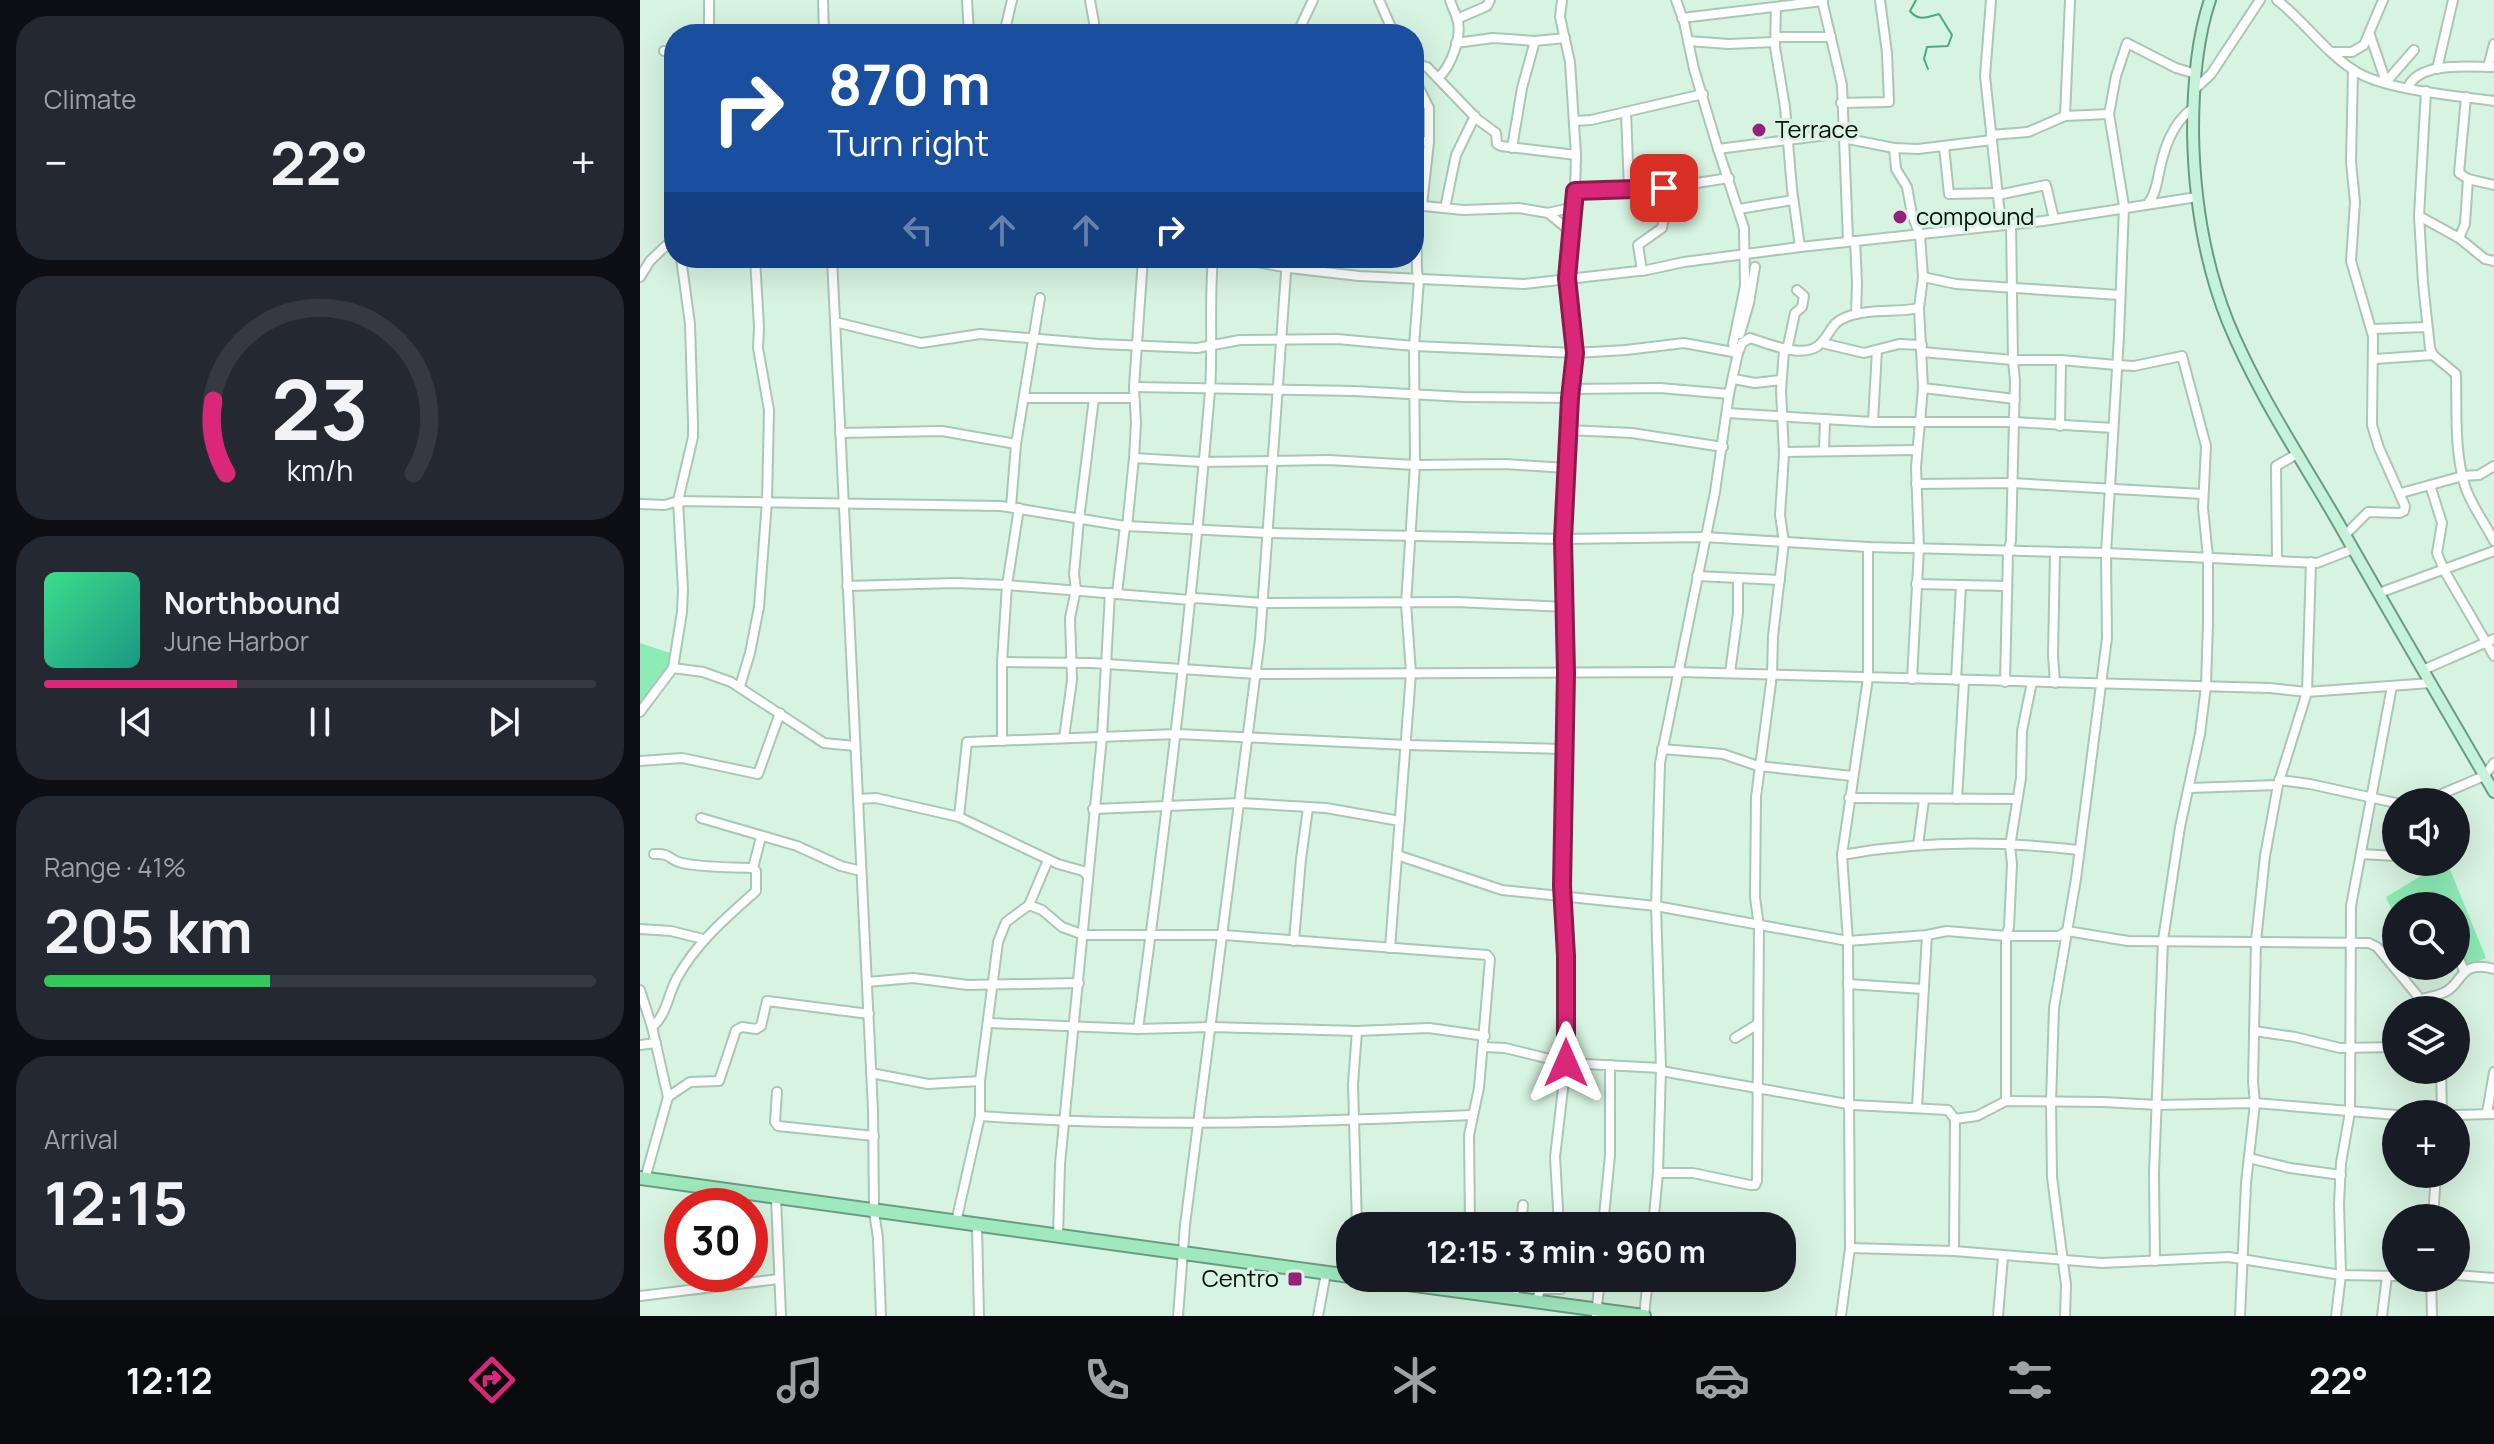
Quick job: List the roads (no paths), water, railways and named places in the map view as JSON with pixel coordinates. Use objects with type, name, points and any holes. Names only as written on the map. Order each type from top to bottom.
[{"type":"highway","points":[[642,1178],[1336,1274]]},
{"type":"highway","points":[[1465,1292],[1537,1301],[1596,1313],[1644,1316]]},
{"type":"main road","points":[[2210,0],[2202,31],[2193,108],[2197,197],[2204,238],[2227,319],[2297,454],[2494,792]]},
{"type":"street","points":[[709,0],[709,24]]},
{"type":"street","points":[[823,0],[824,24]]},
{"type":"street","points":[[967,0],[968,24]]},
{"type":"street","points":[[1006,24],[1012,0]]},
{"type":"street","points":[[1090,0],[1094,24]]},
{"type":"street","points":[[1302,24],[1313,0]]},
{"type":"street","points":[[1379,0],[1390,24]]},
{"type":"street","points":[[1438,78],[1447,70],[1456,43],[1457,19],[1450,0]]},
{"type":"street","points":[[1457,19],[1487,6],[1490,0]]},
{"type":"street","points":[[1558,1212],[1555,1165],[1566,1063],[1562,872],[1566,673],[1563,539],[1575,353],[1567,278],[1576,155],[1573,89],[1560,17],[1562,0]]},
{"type":"street","points":[[1676,0],[1744,228],[1745,286],[1733,344],[1738,353]]},
{"type":"street","points":[[1841,103],[1886,104],[1890,99],[1880,0]]},
{"type":"street","points":[[1991,0],[1985,64],[1991,137],[1998,194],[2006,224],[2012,288],[2015,399],[2005,682]]},
{"type":"street","points":[[2065,116],[2070,0]]},
{"type":"street","points":[[2195,89],[2211,74],[2260,0]]},
{"type":"street","points":[[2277,0],[2353,70],[2386,82],[2426,91],[2494,101]]},
{"type":"street","points":[[2332,52],[2359,50],[2370,35],[2383,0]]},
{"type":"street","points":[[2437,69],[2453,0]]},
{"type":"street","points":[[1682,18],[1822,1],[1842,85],[1856,314]]},
{"type":"street","points":[[1773,5],[1800,247]]},
{"type":"street","points":[[2370,35],[2386,82]]},
{"type":"street","points":[[1688,41],[1729,44],[1831,37]]},
{"type":"street","points":[[1456,43],[1493,38],[1535,41],[1565,38]]},
{"type":"street","points":[[1512,148],[1522,88],[1535,41]]},
{"type":"street","points":[[2065,1316],[2067,1295],[2052,1177],[2054,1008],[2079,850],[2108,619],[2106,553],[2124,206],[2109,114],[2127,43],[2176,68],[2196,74]]},
{"type":"street","points":[[2408,87],[2415,76],[2437,69],[2491,67],[2494,44]]},
{"type":"street","points":[[2386,82],[2414,50]]},
{"type":"street","points":[[1424,66],[1496,133],[1497,144],[1576,155]]},
{"type":"street","points":[[2345,535],[2368,512],[2404,511],[2401,493],[2379,448],[2372,425],[2375,359],[2372,329],[2358,293],[2351,261],[2355,202],[2351,162],[2353,70]]},
{"type":"street","points":[[2426,91],[2419,216],[2427,327],[2433,355],[2456,374],[2456,423],[2466,490],[2494,541]]},
{"type":"street","points":[[1574,121],[1703,94]]},
{"type":"street","points":[[2466,97],[2459,173],[2468,179],[2494,185]]},
{"type":"street","points":[[1424,98],[1429,108],[1429,142],[1424,168]]},
{"type":"street","points":[[2148,203],[2156,190],[2173,130],[2181,116],[2193,108]]},
{"type":"street","points":[[1626,112],[1629,189]]},
{"type":"street","points":[[1718,149],[1843,136],[1894,148],[1944,147],[2028,132],[2065,116],[2109,114]]},
{"type":"street","points":[[1445,208],[1456,155],[1475,116]]},
{"type":"street","points":[[1424,141],[1429,142]]},
{"type":"street","points":[[1944,147],[1949,194],[1998,194],[2046,185],[2054,219]]},
{"type":"street","points":[[1894,148],[1896,169],[1909,192],[1912,215],[1920,235],[1923,277],[1919,308],[1923,388],[1916,450],[1919,548],[1912,679]]},
{"type":"street","points":[[1575,191],[1662,188],[1729,178]]},
{"type":"street","points":[[2459,238],[2465,224],[2468,179]]},
{"type":"street","points":[[1642,271],[1638,245],[1662,228],[1665,213],[1649,212],[1661,196],[1662,188]]},
{"type":"street","points":[[1327,268],[1419,280],[1514,285],[1642,271],[1684,262],[1800,247],[2054,219],[2197,197]]},
{"type":"street","points":[[1739,209],[1793,200]]},
{"type":"street","points":[[1424,206],[1519,208],[1548,213],[1574,207]]},
{"type":"street","points":[[1548,213],[1570,231]]},
{"type":"street","points":[[2419,216],[2459,238],[2485,259],[2494,261]]},
{"type":"street","points":[[640,277],[664,248]]},
{"type":"street","points":[[1654,1212],[1661,1069],[1656,906],[1662,749],[1723,447],[1729,394],[1742,343],[1740,335],[1755,267]]},
{"type":"street","points":[[640,712],[673,668],[683,589],[678,501],[693,437],[693,423],[690,324],[682,268]]},
{"type":"street","points":[[740,686],[759,607],[767,501],[769,410],[758,348],[756,268]]},
{"type":"street","points":[[832,268],[881,1316]]},
{"type":"street","points":[[1058,1237],[1060,1164],[1084,935],[1106,665],[1134,458],[1136,423],[1133,398],[1142,268]]},
{"type":"street","points":[[1138,1029],[1177,734],[1210,390],[1213,268]]},
{"type":"street","points":[[1178,1316],[1182,1253],[1256,674],[1288,268]]},
{"type":"street","points":[[1390,948],[1411,673],[1406,604],[1415,465],[1413,395],[1417,268]]},
{"type":"street","points":[[1923,277],[1956,284],[2119,295]]},
{"type":"street","points":[[1658,1173],[1693,1173],[1755,1185],[1758,1127],[1759,927],[1755,897],[1758,766],[1772,675],[1773,636],[1784,542],[1780,515],[1784,452],[1781,380],[1795,313],[1802,307],[1804,296],[1797,290]]},
{"type":"street","points":[[1002,741],[1002,662],[1015,508],[1016,444],[1040,298]]},
{"type":"street","points":[[1742,343],[1750,338],[1785,350],[1812,348],[1822,343],[1833,324],[1856,314],[1919,308]]},
{"type":"street","points":[[835,322],[921,343],[969,334],[1197,348],[1240,340],[1337,339],[1414,346],[1575,353],[1684,343],[1738,353]]},
{"type":"street","points":[[2372,329],[2427,327]]},
{"type":"street","points":[[1822,343],[1864,353],[1899,344],[2013,360],[2134,366],[2177,356],[2184,359],[2204,433],[2203,494],[2208,557],[2206,686],[2163,940],[2154,1173],[2155,1261]]},
{"type":"street","points":[[1873,422],[1877,350]]},
{"type":"street","points":[[2375,359],[2433,355]]},
{"type":"street","points":[[2060,426],[2061,360]]},
{"type":"street","points":[[1734,379],[1755,383],[1781,380]]},
{"type":"street","points":[[1134,387],[1413,395],[1571,394],[1660,388],[1729,394]]},
{"type":"street","points":[[1923,388],[2015,399]]},
{"type":"street","points":[[1025,398],[1133,398]]},
{"type":"street","points":[[1064,738],[1072,663],[1069,629],[1076,589],[1079,520],[1094,398]]},
{"type":"street","points":[[1727,413],[1783,419],[2015,422],[2113,428]]},
{"type":"street","points":[[1824,450],[1825,419]]},
{"type":"street","points":[[1568,430],[1632,433],[1723,447]]},
{"type":"street","points":[[840,433],[942,431],[1016,444]]},
{"type":"street","points":[[1784,452],[1916,450]]},
{"type":"street","points":[[2277,560],[2275,469],[2277,464],[2297,454]]},
{"type":"street","points":[[1134,458],[1202,462],[1274,460],[1415,465],[1505,464],[1566,468]]},
{"type":"street","points":[[2401,493],[2463,476],[2479,475],[2494,466]]},
{"type":"street","points":[[1916,484],[2012,483],[2203,494]]},
{"type":"street","points":[[2430,485],[2441,514],[2437,553],[2444,570],[2490,641],[2494,656]]},
{"type":"street","points":[[640,504],[767,501],[1015,508],[1126,526],[1268,533],[1563,539],[1704,537],[1868,547],[2311,562],[2327,560],[2353,549]]},
{"type":"street","points":[[1841,1316],[1850,1248],[1848,941],[1842,855],[1868,678],[1868,547]]},
{"type":"street","points":[[2379,593],[2494,551]]},
{"type":"street","points":[[2055,553],[2055,683]]},
{"type":"street","points":[[2240,1316],[2255,1103],[2256,941],[2265,856],[2278,783],[2307,692],[2311,562]]},
{"type":"street","points":[[1697,576],[1780,580]]},
{"type":"street","points":[[1730,673],[1737,621],[1738,578]]},
{"type":"street","points":[[847,586],[955,583],[1263,603],[1457,602],[1566,607]]},
{"type":"street","points":[[1916,584],[2007,586]]},
{"type":"street","points":[[1957,799],[1961,585]]},
{"type":"street","points":[[2423,670],[2490,641]]},
{"type":"street","points":[[1002,662],[1256,674],[1679,672],[2270,688],[2307,692],[2431,683]]},
{"type":"street","points":[[673,668],[703,672],[740,686],[824,743],[855,746]]},
{"type":"street","points":[[2006,1101],[2006,936],[2012,864],[2010,846],[2021,778],[2022,731],[2032,682]]},
{"type":"street","points":[[2336,1316],[2341,1275],[2339,1204],[2350,1112],[2351,906],[2392,686]]},
{"type":"street","points":[[640,761],[682,758],[758,774],[780,713]]},
{"type":"street","points":[[959,817],[966,743],[1177,734],[1565,749]]},
{"type":"street","points":[[1662,749],[1723,754],[1758,766],[1852,776]]},
{"type":"street","points":[[2456,788],[2484,776],[2494,763]]},
{"type":"street","points":[[2189,788],[2278,783],[2382,800]]},
{"type":"street","points":[[858,799],[876,798],[904,807],[959,817],[1048,860],[1087,875]]},
{"type":"street","points":[[1849,798],[2017,799]]},
{"type":"street","points":[[1918,845],[1924,800]]},
{"type":"street","points":[[1093,809],[1241,803],[1326,808],[1400,821]]},
{"type":"street","points":[[1294,941],[1308,808]]},
{"type":"street","points":[[701,818],[797,846],[841,866],[861,871]]},
{"type":"street","points":[[652,1027],[661,1017],[675,980],[703,939],[756,891],[756,871],[753,868],[761,837]]},
{"type":"street","points":[[1842,855],[1918,845],[2037,845],[2079,850]]},
{"type":"street","points":[[654,854],[666,853],[680,863],[753,868]]},
{"type":"street","points":[[2361,854],[2382,855]]},
{"type":"street","points":[[1397,855],[1485,886],[1513,892],[1656,906],[1848,941],[1947,931],[2006,936],[2059,936],[2067,931],[2114,940],[2373,945],[2416,996]]},
{"type":"street","points":[[956,1222],[980,1116],[980,1081],[1001,932],[1006,922],[1029,905],[1048,860]]},
{"type":"street","points":[[1029,905],[1042,910],[1062,927],[1084,935],[1224,935],[1487,955],[1490,959],[1484,1047],[1468,1157],[1470,1212]]},
{"type":"street","points":[[640,929],[671,931],[703,939]]},
{"type":"street","points":[[1917,1107],[1927,935]]},
{"type":"street","points":[[2470,970],[2494,969]]},
{"type":"street","points":[[867,982],[913,978],[968,985],[1079,983]]},
{"type":"street","points":[[2432,996],[2446,992],[2456,980]]},
{"type":"street","points":[[1848,984],[1923,989]]},
{"type":"street","points":[[640,990],[668,1097],[642,1178]]},
{"type":"street","points":[[668,1097],[690,1082],[719,1081],[736,1030],[761,1026],[767,1001],[869,1014]]},
{"type":"street","points":[[989,1023],[1138,1029],[1212,1027],[1357,1031],[1429,1028],[1485,1036]]},
{"type":"street","points":[[1735,1038],[1758,1024]]},
{"type":"street","points":[[1356,1212],[1353,1084],[1357,1031]]},
{"type":"street","points":[[2254,1031],[2340,1048],[2382,1047]]},
{"type":"street","points":[[640,1045],[656,1043]]},
{"type":"street","points":[[1484,1047],[1505,1048],[1566,1063],[1661,1069],[1849,1105],[1948,1110],[1955,1119],[1954,1251]]},
{"type":"street","points":[[1604,1212],[1610,1155],[1610,1065]]},
{"type":"street","points":[[2470,1115],[2491,1114],[2494,1072]]},
{"type":"street","points":[[871,1073],[928,1084],[980,1081]]},
{"type":"street","points":[[777,1092],[775,1122],[778,1126],[874,1136]]},
{"type":"street","points":[[1955,1119],[1977,1116],[2006,1101],[2158,1105],[2255,1103],[2382,1114]]},
{"type":"street","points":[[980,1116],[1066,1123],[1199,1124],[1473,1115]]},
{"type":"street","points":[[2249,1158],[2341,1175]]},
{"type":"street","points":[[776,1198],[781,1316]]},
{"type":"street","points":[[1522,1212],[1523,1205]]},
{"type":"street","points":[[977,1226],[979,1316]]},
{"type":"street","points":[[1850,1248],[1954,1251],[2102,1263],[2242,1258],[2341,1275],[2382,1276]]},
{"type":"street","points":[[1998,1316],[2003,1257]]},
{"type":"street","points":[[1318,1316],[1326,1273]]},
{"type":"street","points":[[2470,1276],[2494,1278]]},
{"type":"street","points":[[640,1296],[779,1279]]},
{"type":"street","points":[[1514,1298],[1515,1292]]},
{"type":"street","points":[[1537,1301],[1539,1292]]},
{"type":"street","points":[[1596,1313],[1598,1292]]},
{"type":"street","points":[[1644,1316],[1647,1292]]},
{"type":"street","points":[[2382,1316],[2387,1292]]},
{"type":"street","points":[[2431,1292],[2432,1316]]},
{"type":"waterway","points":[[1916,0],[1910,11],[1913,14],[1923,18],[1939,14],[1952,35],[1948,46],[1927,47],[1924,59],[1928,69]]},
{"type":"place","name":"Terrace","points":[[1759,130]]},
{"type":"place","name":"compound","points":[[1900,217]]},
{"type":"place","name":"Centro","points":[[1295,1279]]}]
